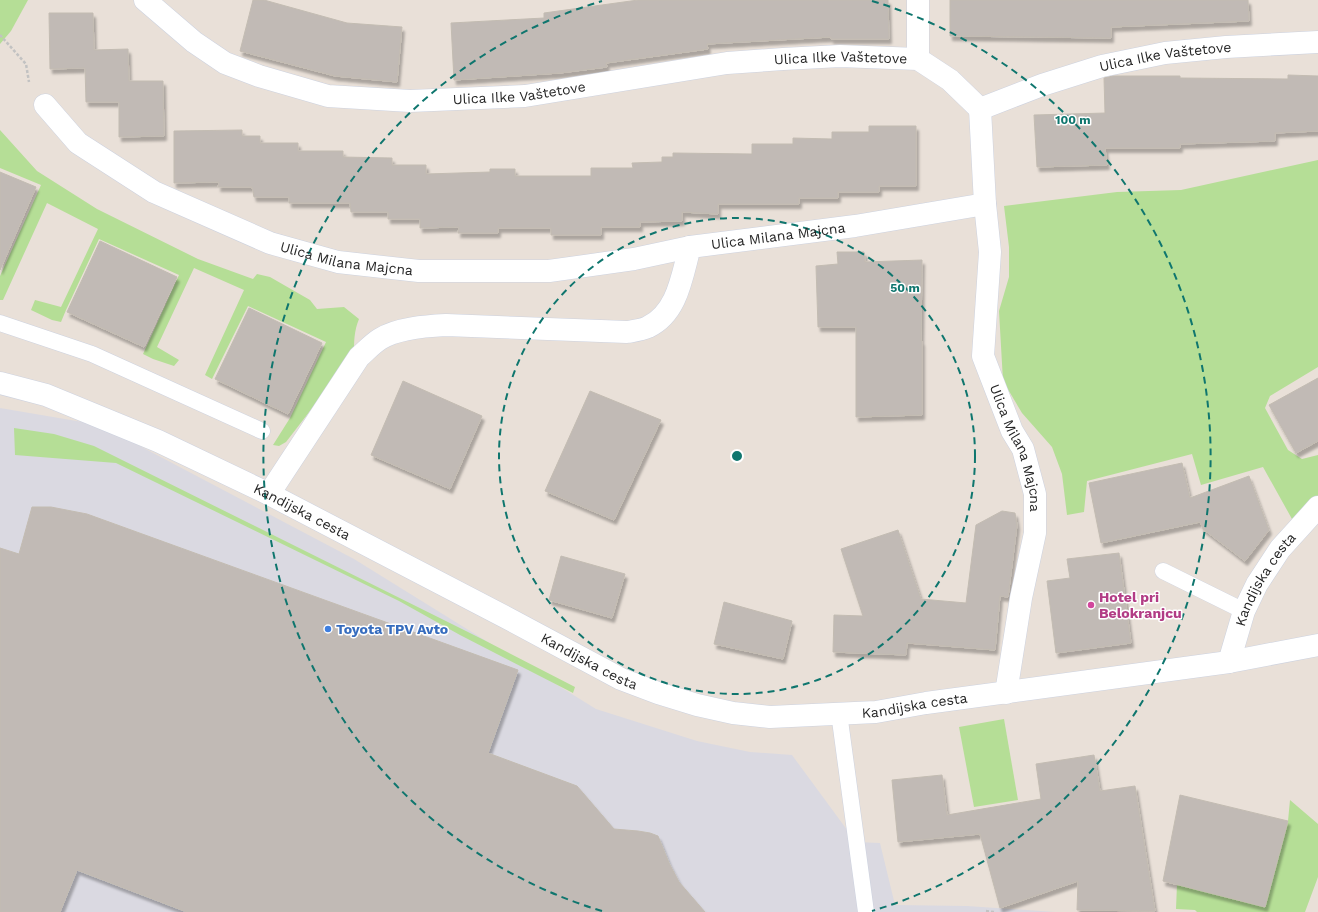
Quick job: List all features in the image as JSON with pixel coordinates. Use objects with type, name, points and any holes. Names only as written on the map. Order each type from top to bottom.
[{"type":"street","name":"Ulica Ilke Vaštetove","points":[[145,0],[194,42],[225,63],[259,76],[328,96],[410,101],[525,96],[727,63],[840,56],[918,59],[950,80],[980,109],[1102,66],[1165,53],[1226,47],[1318,42]]},
{"type":"street","name":"Ulica Ilke Vaštetove","points":[[918,0],[918,59]]},
{"type":"street","name":"Ulica Milana Majcna","points":[[45,105],[78,143],[154,192],[270,243],[338,262],[419,271],[548,271],[634,259],[690,247],[855,226],[985,204]]},
{"type":"street","name":"Ulica Milana Majcna","points":[[980,109],[985,204],[990,252],[983,356],[1012,431],[1023,449],[1035,494],[1035,533],[1021,598],[1006,693]]},
{"type":"street","points":[[269,494],[359,357],[372,344],[381,338],[389,334],[429,326],[446,325],[627,332],[648,328],[663,317],[674,300],[690,247]]},
{"type":"street","name":"Kandijska cesta","points":[[0,383],[46,396],[152,438],[269,494],[628,682],[690,703],[733,713],[770,716],[876,712],[926,703],[1229,662],[1318,645]]},
{"type":"street","name":"Kandijska cesta","points":[[1229,662],[1244,611],[1257,584],[1280,549],[1318,507]]},
{"type":"lane","points":[[0,323],[92,354],[262,431]]},
{"type":"lane","points":[[1163,571],[1244,611]]},
{"type":"lane","points":[[839,713],[866,912]]},
{"type":"path","points":[[0,35],[26,64],[30,87],[45,105]]},
{"type":"path","points":[[986,911],[994,912]]},
{"type":"shaded area","points":[[0,408],[100,425],[354,559],[596,709],[697,741],[750,752],[792,755],[856,842],[880,843],[895,905],[967,906],[1055,912],[0,912]]},
{"type":"green space","points":[[0,0],[28,0],[11,31],[0,44]]},
{"type":"green space","points":[[0,130],[37,171],[97,209],[198,259],[253,279],[257,274],[270,277],[310,300],[317,309],[344,307],[359,319],[355,332],[354,354],[286,442],[279,446],[273,445],[290,418],[326,342],[248,306],[212,379],[205,375],[244,290],[194,268],[157,347],[179,360],[174,366],[153,359],[143,354],[179,275],[99,239],[61,322],[52,320],[31,310],[35,300],[61,307],[98,229],[47,203],[3,300],[0,300],[0,276],[41,185],[0,168]]},
{"type":"green space","points":[[1318,160],[1318,367],[1270,396],[1265,408],[1288,450],[1302,459],[1318,455],[1318,497],[1292,519],[1263,467],[1201,485],[1192,454],[1087,481],[1084,512],[1067,515],[1062,474],[1052,447],[1022,413],[1003,381],[999,311],[1009,277],[1009,247],[1004,206],[1117,192],[1181,190]]},
{"type":"green space","points":[[14,428],[54,434],[94,446],[482,639],[575,687],[573,693],[460,635],[399,601],[116,463],[15,455]]},
{"type":"green space","points":[[1004,719],[1018,800],[974,807],[959,727]]},
{"type":"green space","points":[[1290,800],[1318,824],[1318,877],[1305,912],[1197,912],[1195,910],[1176,909],[1177,884],[1265,907],[1288,821]]},
{"type":"building","points":[[253,0],[264,0],[347,23],[402,27],[397,82],[335,76],[240,51]]},
{"type":"building","points":[[638,0],[888,0],[889,39],[831,39],[831,37],[707,44],[708,49],[606,63],[607,67],[560,73],[454,80],[451,23],[544,18],[544,13]]},
{"type":"building","points":[[950,0],[1248,0],[1249,21],[1111,27],[1111,38],[950,36]]},
{"type":"building","points":[[49,13],[93,13],[94,50],[128,49],[129,81],[163,81],[164,136],[119,137],[119,102],[86,102],[85,68],[50,69]]},
{"type":"building","points":[[1288,75],[1318,76],[1318,131],[1275,133],[1275,141],[1180,144],[1180,148],[1105,148],[1107,165],[1037,167],[1034,115],[1105,113],[1104,78],[1113,76],[1180,76],[1180,78],[1288,79]]},
{"type":"building","points":[[869,126],[916,126],[916,186],[879,186],[879,192],[838,192],[838,198],[799,198],[799,204],[718,204],[718,214],[682,212],[682,221],[640,222],[640,227],[601,227],[601,235],[551,235],[551,228],[498,228],[498,233],[458,233],[459,227],[420,228],[420,219],[388,219],[388,212],[351,212],[350,203],[289,203],[289,197],[254,197],[252,187],[218,187],[219,182],[174,183],[174,131],[242,130],[242,136],[260,136],[260,143],[298,143],[298,151],[343,151],[343,157],[392,158],[392,165],[426,165],[426,174],[490,172],[490,169],[515,169],[515,176],[591,176],[591,168],[633,168],[632,163],[662,162],[662,157],[673,157],[673,153],[752,154],[752,144],[793,144],[793,138],[832,139],[832,132],[869,132]]},
{"type":"building","points":[[0,172],[36,187],[0,270]]},
{"type":"building","points":[[100,241],[177,277],[144,347],[67,312]]},
{"type":"building","points":[[837,252],[864,252],[865,262],[922,260],[922,415],[856,417],[856,327],[818,327],[816,266],[838,264]]},
{"type":"building","points":[[249,308],[322,343],[288,414],[215,379]]},
{"type":"building","points":[[1318,378],[1318,441],[1296,453],[1269,405]]},
{"type":"building","points":[[403,381],[482,416],[450,489],[371,455]]},
{"type":"building","points":[[590,391],[661,420],[614,520],[545,491]]},
{"type":"building","points":[[1182,463],[1190,498],[1249,476],[1269,530],[1245,561],[1203,529],[1200,522],[1101,543],[1089,483]]},
{"type":"building","points":[[32,507],[51,507],[87,514],[518,670],[488,753],[577,786],[614,829],[638,831],[658,836],[669,863],[679,882],[705,912],[187,912],[77,870],[60,912],[0,912],[0,548],[19,554]]},
{"type":"building","points":[[1002,511],[1015,513],[1017,525],[1008,597],[1000,596],[995,650],[907,643],[906,655],[833,652],[834,615],[863,616],[841,549],[898,530],[921,599],[966,603],[976,525]]},
{"type":"building","name":"Hotel pri Belokranjcu","points":[[1119,553],[1131,643],[1056,653],[1047,581],[1070,578],[1067,559]]},
{"type":"building","points":[[561,556],[625,574],[612,618],[549,600]]},
{"type":"building","points":[[724,602],[792,621],[783,659],[714,644]]},
{"type":"building","points":[[1094,755],[1100,791],[1135,786],[1155,911],[1077,910],[1078,881],[1000,908],[980,834],[898,842],[892,780],[942,775],[947,815],[1041,799],[1036,764]]},
{"type":"building","points":[[1180,795],[1288,821],[1265,907],[1163,881]]},
{"type":"place","name":"Hotel pri Belokranjcu","points":[[1091,605]]},
{"type":"place","name":"Toyota TPV Avto","points":[[328,629]]}]
